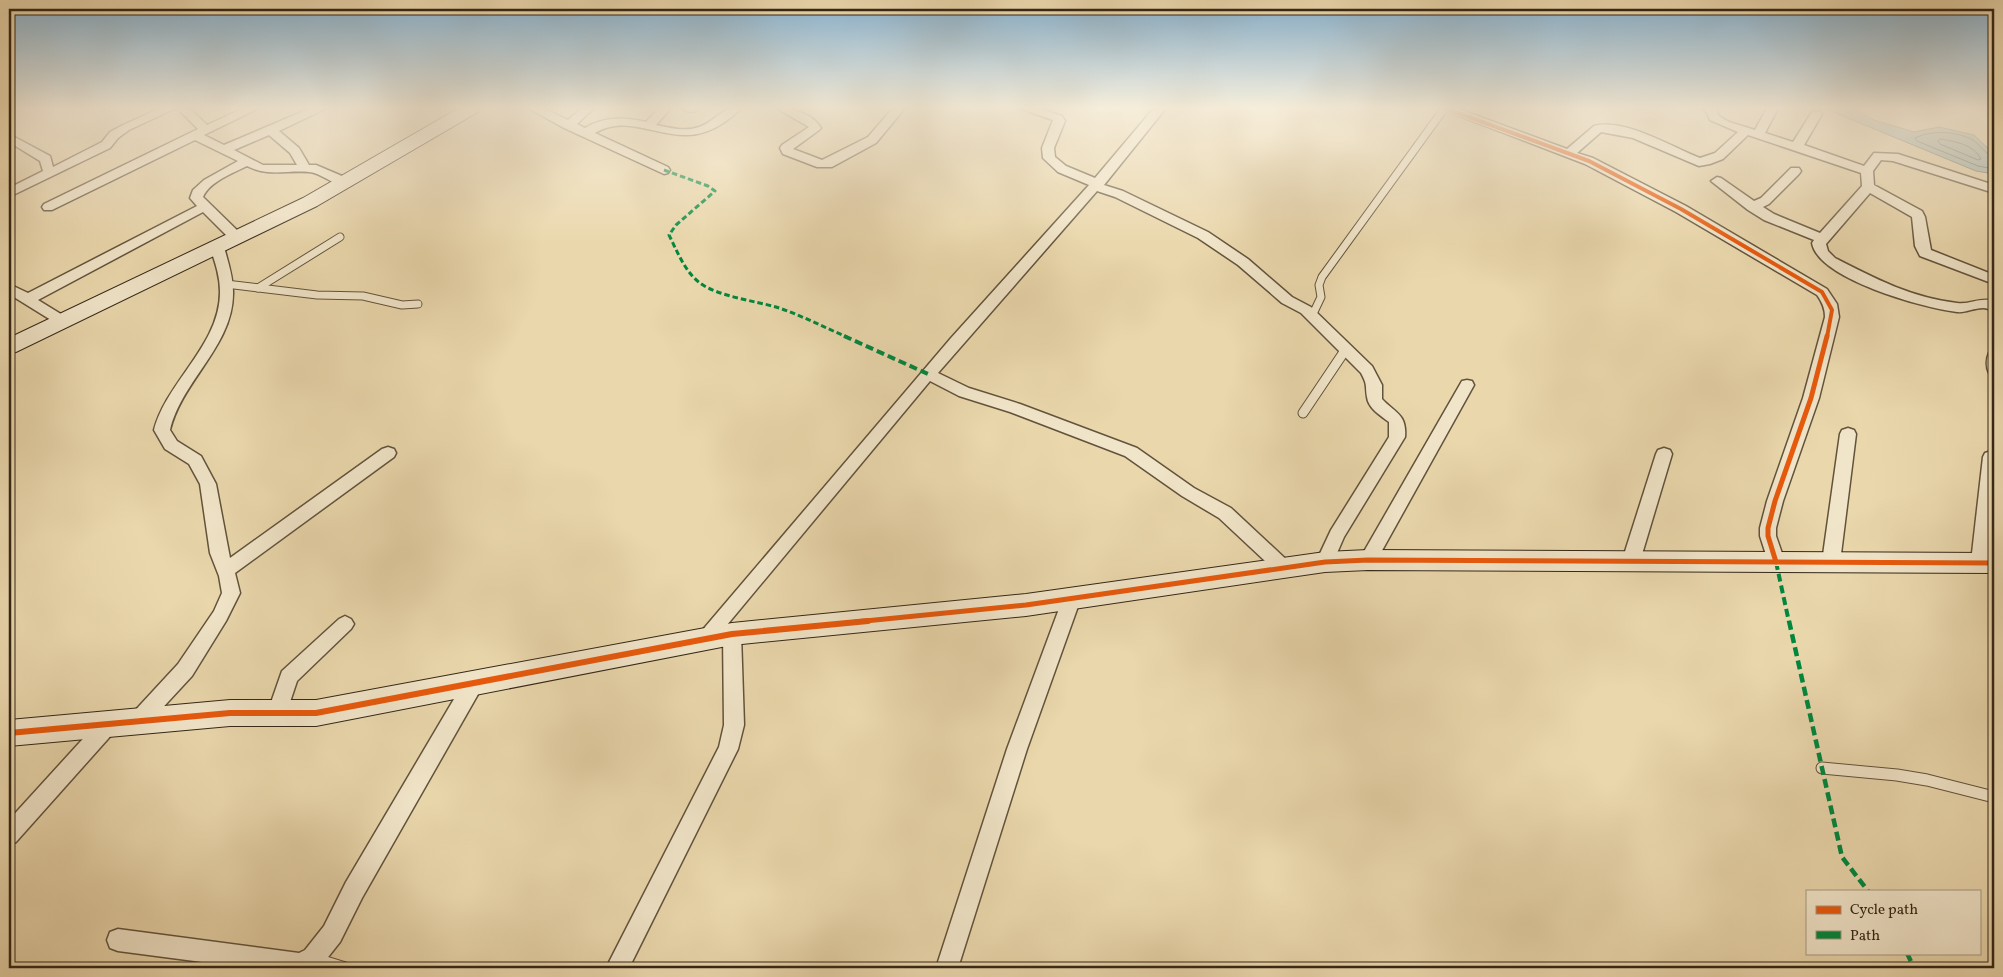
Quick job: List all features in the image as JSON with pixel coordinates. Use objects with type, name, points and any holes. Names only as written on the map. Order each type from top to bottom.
[{"type":"street","points":[[37,154],[46,159],[47,168],[52,172]]},
{"type":"street","points":[[9,193],[90,154]]},
{"type":"street","points":[[48,207],[158,154]]},
{"type":"street","points":[[230,154],[246,162],[267,169],[304,167],[318,169],[345,182]]},
{"type":"street","points":[[296,154],[304,167]]},
{"type":"street","points":[[9,347],[310,202],[394,154]]},
{"type":"street","points":[[628,154],[664,170]]},
{"type":"street","points":[[794,154],[821,164],[836,161],[849,154]]},
{"type":"street","points":[[1049,154],[1049,158],[1062,169],[1119,194],[1216,243],[1243,262],[1287,300],[1306,310],[1367,370],[1375,384],[1374,399],[1377,404],[1395,419],[1398,426],[1397,437],[1337,535],[1325,562]]},
{"type":"street","points":[[706,638],[928,374],[1123,154]]},
{"type":"street","points":[[1572,154],[1589,160],[1681,209],[1822,292],[1832,308],[1832,317],[1811,398],[1775,501],[1768,528],[1768,536],[1776,562]]},
{"type":"street","points":[[1679,154],[1689,158],[1708,162],[1721,154]]},
{"type":"street","points":[[1817,154],[1867,172]]},
{"type":"street","points":[[1994,190],[1886,155],[1878,156],[1867,172],[1868,187],[1823,239],[1819,247],[1825,257],[1884,289],[1911,298],[1951,307],[1966,308],[1984,303],[1994,306]]},
{"type":"street","points":[[236,238],[196,198],[199,189],[246,162]]},
{"type":"street","points":[[1752,207],[1765,201],[1795,171]]},
{"type":"street","points":[[1717,181],[1752,207],[1778,222],[1823,239]]},
{"type":"street","points":[[1868,187],[1917,214],[1919,217],[1922,246],[1926,253],[1994,280]]},
{"type":"street","points":[[28,299],[204,207]]},
{"type":"street","points":[[136,723],[185,670],[220,616],[231,593],[226,570],[219,554],[208,484],[200,466],[195,460],[171,445],[162,430],[165,416],[174,397],[218,329],[226,299],[226,284],[217,247]]},
{"type":"street","points":[[9,288],[64,322]]},
{"type":"street","points":[[1994,358],[1994,369]]},
{"type":"street","points":[[928,374],[964,392],[1015,408],[1131,452],[1188,492],[1225,513],[1284,568]]},
{"type":"street","points":[[1368,560],[1467,385]]},
{"type":"street","points":[[1831,562],[1848,434]]},
{"type":"street","points":[[226,570],[388,453]]},
{"type":"street","points":[[1631,561],[1664,454]]},
{"type":"street","points":[[9,733],[230,713],[277,714],[316,712],[732,634],[1026,605],[1325,562],[1368,560],[1987,563],[1991,458]]},
{"type":"street","points":[[947,968],[1017,749],[1072,598]]},
{"type":"street","points":[[277,714],[289,677],[345,624]]},
{"type":"street","points":[[617,968],[728,749],[734,726],[732,634]]},
{"type":"street","points":[[118,940],[251,964],[299,964],[313,958],[332,934],[354,890],[474,682]]},
{"type":"street","points":[[9,835],[108,725]]},
{"type":"lane","points":[[1312,316],[1321,297],[1319,285],[1322,277],[1412,154]]},
{"type":"lane","points":[[258,288],[340,237]]},
{"type":"lane","points":[[226,284],[317,295],[363,296],[402,305],[418,304]]},
{"type":"lane","points":[[1303,413],[1346,349]]},
{"type":"lane","points":[[1822,768],[1897,775],[1927,780],[1994,797]]},
{"type":"lane","points":[[313,958],[345,968]]},
{"type":"water","points":[[1934,154],[1994,154],[1994,174],[1976,171]]},
{"type":"marked path","points":[[664,170],[708,186],[715,191],[676,225],[669,235],[686,267],[700,283],[732,296],[776,307],[798,315],[928,374]]},
{"type":"marked path","points":[[1776,562],[1842,857],[1867,890]]},
{"type":"marked path","points":[[1907,954],[1914,968]]},
{"type":"cycle path","points":[[1569,154],[1589,161],[1681,209],[1822,292],[1829,301],[1832,317],[1811,398],[1775,501],[1768,528],[1768,536],[1776,562]]},
{"type":"cycle path","points":[[9,733],[230,713],[316,713],[732,634],[1026,605],[1325,562],[1368,560],[1994,563]]}]
